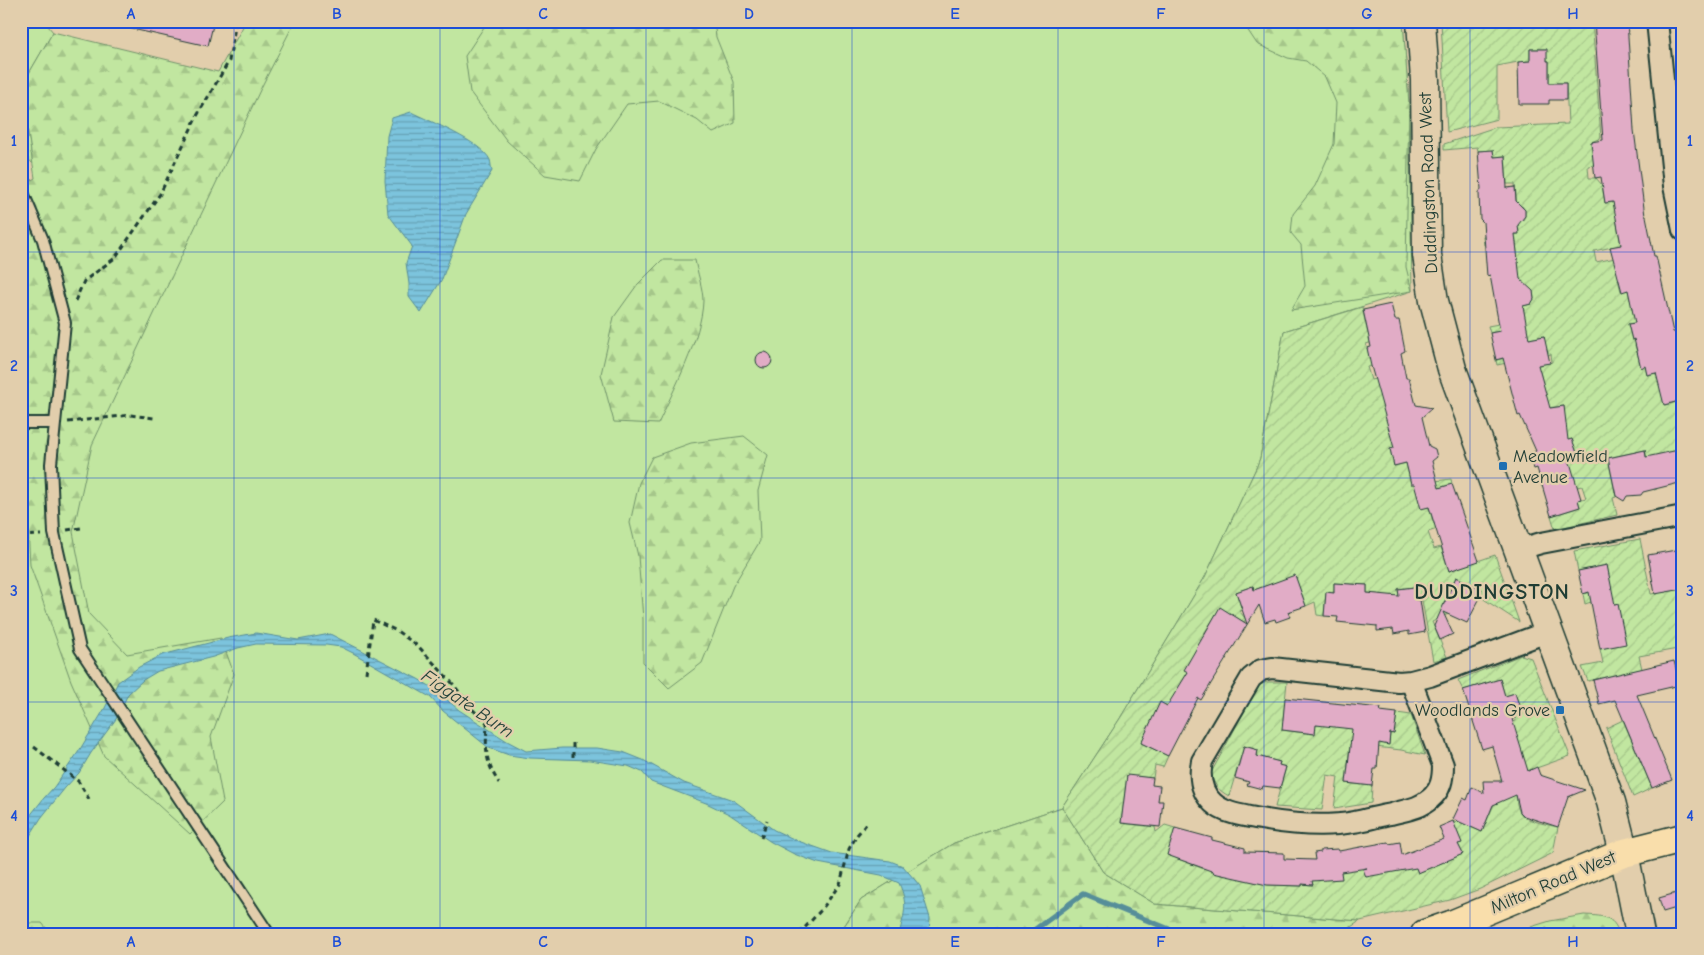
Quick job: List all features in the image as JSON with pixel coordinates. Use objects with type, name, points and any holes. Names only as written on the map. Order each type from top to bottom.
[{"type":"main road","name":"Milton Road West","points":[[1425,934],[1624,853],[1683,838]]},
{"type":"street","name":"Duddingston Road West","points":[[1421,21],[1425,80],[1427,256],[1434,301],[1452,369],[1611,802],[1624,853],[1640,934]]},
{"type":"street","points":[[1657,21],[1674,186],[1683,230]]},
{"type":"street","points":[[1517,550],[1541,543],[1683,516]]},
{"type":"street","points":[[1411,681],[1443,765],[1443,778],[1437,792],[1418,807],[1352,822],[1322,825],[1288,824],[1226,812],[1212,802],[1201,787],[1200,772],[1202,761],[1251,678],[1261,670],[1272,668],[1399,682],[1411,681],[1430,676],[1547,632]]},
{"type":"lane","points":[[21,188],[43,240],[65,324],[51,464],[54,533],[80,649],[269,934]]},
{"type":"lane","points":[[21,423],[55,423]]},
{"type":"path","points":[[65,324],[84,281],[115,258],[160,194],[197,116],[229,61],[236,21]]},
{"type":"path","points":[[55,423],[130,415],[154,418]]},
{"type":"path","points":[[366,673],[373,620],[397,631],[419,647],[453,684],[472,709],[488,723],[486,752],[490,770],[499,784]]},
{"type":"path","points":[[573,757],[574,740]]},
{"type":"path","points":[[34,747],[78,781],[89,799]]},
{"type":"path","points":[[760,838],[767,820]]},
{"type":"path","points":[[799,934],[822,909],[840,884],[849,849],[868,822]]},
{"type":"green space","points":[[21,21],[44,21],[53,32],[21,87]]},
{"type":"green space","points":[[246,21],[295,21],[262,86],[92,445],[73,532],[89,614],[127,654],[221,638],[234,674],[211,737],[223,802],[190,834],[104,756],[71,681],[30,565],[23,434],[21,432],[21,187],[35,178],[21,87],[53,32],[218,72]]},
{"type":"green space","points":[[275,21],[1403,21],[1409,104],[1412,291],[1284,331],[1257,466],[1205,577],[1119,720],[1062,807],[954,843],[861,900],[839,934],[21,934],[21,397]]},
{"type":"green space","points":[[488,21],[714,21],[716,37],[734,82],[735,123],[713,133],[697,120],[659,101],[627,104],[596,149],[580,181],[545,175],[507,141],[470,92],[465,56]]},
{"type":"green space","points":[[1244,21],[1403,21],[1409,104],[1406,267],[1412,291],[1291,310],[1305,286],[1301,245],[1291,233],[1293,214],[1315,186],[1334,144],[1336,103],[1325,77],[1306,61],[1288,58],[1257,44],[1243,23]]},
{"type":"green space","points":[[1441,21],[1592,21],[1601,138],[1591,142],[1594,165],[1588,166],[1589,178],[1596,178],[1602,185],[1605,203],[1615,202],[1629,216],[1616,219],[1621,245],[1594,251],[1596,262],[1620,257],[1624,278],[1618,279],[1621,291],[1628,290],[1630,300],[1634,299],[1639,322],[1628,324],[1632,340],[1638,339],[1635,345],[1641,367],[1645,366],[1647,375],[1656,373],[1665,405],[1677,402],[1680,418],[1683,418],[1683,439],[1676,441],[1678,450],[1650,457],[1657,489],[1654,490],[1645,450],[1608,458],[1616,497],[1613,498],[1617,515],[1555,529],[1551,516],[1580,507],[1578,500],[1586,498],[1582,486],[1542,487],[1538,474],[1567,469],[1564,458],[1577,453],[1572,439],[1564,442],[1564,406],[1547,408],[1540,372],[1532,374],[1530,367],[1552,362],[1551,354],[1497,365],[1496,360],[1546,349],[1544,336],[1529,339],[1526,325],[1490,333],[1488,326],[1525,319],[1523,306],[1531,304],[1534,299],[1533,291],[1528,287],[1520,288],[1516,242],[1484,245],[1483,236],[1518,234],[1518,220],[1523,220],[1525,210],[1522,206],[1517,207],[1515,184],[1507,184],[1505,156],[1494,157],[1493,150],[1478,151],[1477,147],[1444,150],[1444,144],[1496,127],[1568,124],[1566,83],[1549,83],[1549,61],[1547,61],[1546,49],[1530,49],[1530,61],[1497,66],[1497,119],[1447,132]]},
{"type":"green space","points":[[21,87],[33,164],[21,151]]},
{"type":"green space","points":[[662,260],[695,260],[703,296],[698,331],[686,364],[658,424],[614,422],[601,374],[614,317],[637,285]]},
{"type":"green space","points":[[1362,307],[1368,334],[1383,339],[1366,344],[1372,366],[1367,367],[1371,380],[1386,376],[1402,447],[1390,449],[1394,466],[1406,463],[1411,484],[1451,479],[1452,484],[1424,492],[1434,524],[1439,522],[1440,528],[1428,532],[1434,549],[1441,547],[1449,571],[1495,555],[1519,622],[1479,596],[1482,589],[1456,577],[1443,605],[1450,608],[1448,614],[1432,622],[1447,657],[1433,661],[1422,600],[1416,600],[1414,587],[1398,589],[1399,597],[1367,593],[1367,585],[1334,583],[1334,593],[1326,592],[1324,616],[1317,615],[1315,602],[1306,606],[1295,576],[1254,590],[1253,586],[1236,592],[1242,610],[1239,611],[1246,619],[1244,622],[1220,608],[1200,640],[1204,643],[1169,706],[1160,703],[1141,743],[1168,756],[1163,767],[1155,765],[1153,778],[1127,776],[1121,823],[1155,827],[1156,832],[1165,825],[1175,828],[1168,855],[1204,869],[1207,857],[1214,859],[1211,872],[1269,885],[1312,885],[1312,881],[1341,868],[1408,862],[1406,853],[1409,852],[1418,873],[1463,854],[1458,844],[1461,842],[1453,821],[1482,832],[1494,804],[1487,794],[1483,793],[1484,789],[1500,789],[1500,779],[1520,773],[1517,801],[1520,812],[1530,820],[1558,827],[1553,853],[1480,889],[1450,900],[1360,921],[1155,904],[1103,872],[1062,807],[1119,720],[1205,577],[1257,466],[1284,331]]},
{"type":"green space","points":[[744,436],[768,455],[758,491],[760,541],[733,586],[702,663],[669,688],[643,662],[643,619],[638,556],[630,523],[639,483],[652,457],[691,443]]},
{"type":"green space","points":[[1640,539],[1651,594],[1683,589],[1683,648],[1639,656],[1642,669],[1588,681],[1582,667],[1603,663],[1600,649],[1625,643],[1618,605],[1593,609],[1591,602],[1585,604],[1583,594],[1611,588],[1607,565],[1578,571],[1574,551]]},
{"type":"green space","points":[[1521,655],[1531,658],[1570,756],[1528,771],[1504,725],[1516,721],[1513,710],[1520,708],[1515,693],[1505,696],[1500,679],[1463,690],[1458,680]]},
{"type":"green space","points":[[1267,682],[1287,682],[1282,730],[1314,734],[1316,725],[1367,726],[1365,742],[1389,744],[1390,733],[1394,734],[1397,713],[1411,715],[1425,755],[1350,744],[1346,783],[1372,786],[1371,803],[1334,809],[1338,777],[1327,775],[1322,810],[1275,807],[1286,767],[1279,765],[1280,762],[1257,756],[1258,750],[1244,746],[1229,796],[1217,787],[1211,773],[1258,686]]},
{"type":"green space","points":[[1623,720],[1652,788],[1633,797],[1606,728]]},
{"type":"green space","points":[[1062,807],[1103,872],[1155,904],[1360,921],[1340,934],[839,934],[861,900],[954,843]]},
{"type":"green space","points":[[1584,915],[1601,916],[1610,920],[1614,923],[1619,934],[1508,934],[1550,921]]},
{"type":"green space","points":[[21,923],[42,923],[51,934],[21,934]]},
{"type":"water","points":[[411,112],[477,146],[490,160],[492,171],[466,214],[442,279],[421,313],[409,297],[406,263],[412,246],[388,214],[385,181],[387,136],[392,118]]},
{"type":"water","points":[[256,633],[298,640],[330,634],[418,679],[433,688],[459,710],[526,751],[597,748],[623,752],[643,760],[684,783],[733,800],[774,830],[798,841],[832,853],[890,861],[903,866],[920,886],[930,918],[929,934],[899,934],[905,903],[899,883],[881,875],[818,863],[794,854],[771,842],[729,814],[651,782],[642,772],[628,766],[590,760],[530,758],[509,755],[489,748],[443,711],[430,697],[341,647],[326,645],[256,644],[158,671],[143,680],[128,694],[116,719],[79,773],[41,818],[21,850],[21,827],[54,787],[79,751],[118,682],[139,667],[162,655],[228,638]]},
{"type":"building","points":[[129,21],[214,21],[208,46],[128,28]]},
{"type":"building","points":[[1594,21],[1627,21],[1634,130],[1645,216],[1673,332],[1675,332],[1683,365],[1683,400],[1664,405],[1656,373],[1647,375],[1645,366],[1641,368],[1634,339],[1632,340],[1628,324],[1635,323],[1628,290],[1622,292],[1610,247],[1621,245],[1613,202],[1605,203],[1601,177],[1595,178],[1591,142],[1603,140]]},
{"type":"building","points":[[1530,49],[1547,49],[1549,83],[1566,83],[1566,100],[1549,100],[1549,104],[1519,104],[1518,62],[1530,61]]},
{"type":"building","points":[[1493,150],[1494,157],[1505,156],[1507,188],[1515,187],[1516,201],[1525,210],[1525,216],[1518,225],[1519,234],[1515,234],[1520,279],[1533,291],[1534,299],[1531,304],[1523,306],[1529,339],[1544,336],[1550,363],[1538,365],[1550,408],[1564,406],[1568,440],[1572,439],[1577,453],[1568,456],[1581,499],[1578,500],[1580,507],[1551,516],[1537,468],[1534,469],[1529,454],[1536,451],[1520,415],[1518,416],[1503,358],[1496,360],[1490,333],[1500,331],[1490,275],[1487,276],[1483,222],[1480,219],[1479,193],[1481,189],[1478,151]]},
{"type":"building","points":[[1391,304],[1395,320],[1399,320],[1405,351],[1401,353],[1406,378],[1409,378],[1416,405],[1432,408],[1422,417],[1429,446],[1435,449],[1437,457],[1432,461],[1439,488],[1452,484],[1479,561],[1449,571],[1429,507],[1421,509],[1414,484],[1411,484],[1406,463],[1394,466],[1390,449],[1394,448],[1367,348],[1371,347],[1363,310]]},
{"type":"building","points":[[761,352],[767,352],[772,357],[770,366],[761,368],[756,363],[756,357]]},
{"type":"building","points":[[1683,449],[1683,482],[1643,492],[1641,495],[1627,496],[1624,501],[1616,496],[1608,458],[1645,450],[1646,457]]},
{"type":"building","points":[[1676,550],[1683,589],[1655,594],[1648,555]]},
{"type":"building","points":[[1607,565],[1615,605],[1618,604],[1626,644],[1600,649],[1589,592],[1583,594],[1578,571]]},
{"type":"building","points":[[1295,575],[1306,606],[1288,612],[1290,617],[1276,622],[1275,619],[1265,622],[1259,605],[1201,700],[1198,698],[1168,756],[1141,743],[1160,702],[1167,706],[1188,672],[1184,670],[1220,607],[1247,624],[1236,592],[1253,586],[1254,590]]},
{"type":"building","points":[[1456,577],[1482,589],[1479,596],[1481,596],[1467,623],[1443,612],[1453,634],[1440,640],[1434,626]]},
{"type":"building","points":[[1334,583],[1367,585],[1367,593],[1399,596],[1398,589],[1414,587],[1416,600],[1420,600],[1425,632],[1409,635],[1409,631],[1394,634],[1393,629],[1377,631],[1377,626],[1337,622],[1338,617],[1324,616],[1326,592],[1334,593]]},
{"type":"building","points":[[1674,661],[1680,685],[1637,695],[1672,780],[1652,788],[1615,700],[1599,704],[1593,680]]},
{"type":"building","points":[[1500,679],[1505,696],[1515,693],[1520,708],[1513,710],[1515,718],[1512,719],[1528,771],[1537,767],[1540,775],[1585,790],[1568,797],[1558,827],[1524,816],[1520,812],[1516,795],[1493,805],[1482,832],[1453,819],[1463,798],[1467,800],[1472,787],[1484,793],[1483,781],[1502,781],[1492,746],[1482,749],[1463,690]]},
{"type":"building","points":[[1285,698],[1381,708],[1380,711],[1397,713],[1394,734],[1390,733],[1389,745],[1379,743],[1377,769],[1374,769],[1372,786],[1346,783],[1352,729],[1316,725],[1315,734],[1282,730]]},
{"type":"building","points":[[1244,746],[1258,750],[1257,756],[1280,762],[1279,765],[1286,767],[1280,788],[1263,786],[1262,789],[1247,785],[1249,782],[1235,778]]},
{"type":"building","points":[[1127,775],[1153,778],[1152,785],[1160,786],[1158,801],[1163,801],[1160,827],[1121,823]]},
{"type":"building","points":[[1453,821],[1462,843],[1458,844],[1463,854],[1418,873],[1416,868],[1366,877],[1363,869],[1367,868],[1341,872],[1342,879],[1312,881],[1313,885],[1267,885],[1213,873],[1167,855],[1175,828],[1245,848],[1245,852],[1284,853],[1284,859],[1315,860],[1314,853],[1321,852],[1321,850],[1338,849],[1339,851],[1388,842],[1389,844],[1400,842],[1402,855],[1444,839],[1439,827]]},
{"type":"building","points":[[1683,891],[1683,906],[1663,912],[1659,898]]},
{"type":"waterway","name":"Figgate Burn","points":[[1029,934],[1083,894],[1181,934]]},
{"type":"place","name":"Meadowfield Avenue","points":[[1503,466]]},
{"type":"place","name":"Woodlands Grove","points":[[1560,710]]},
{"type":"district","name":"DUDDINGSTON","points":[[1492,591]]}]
